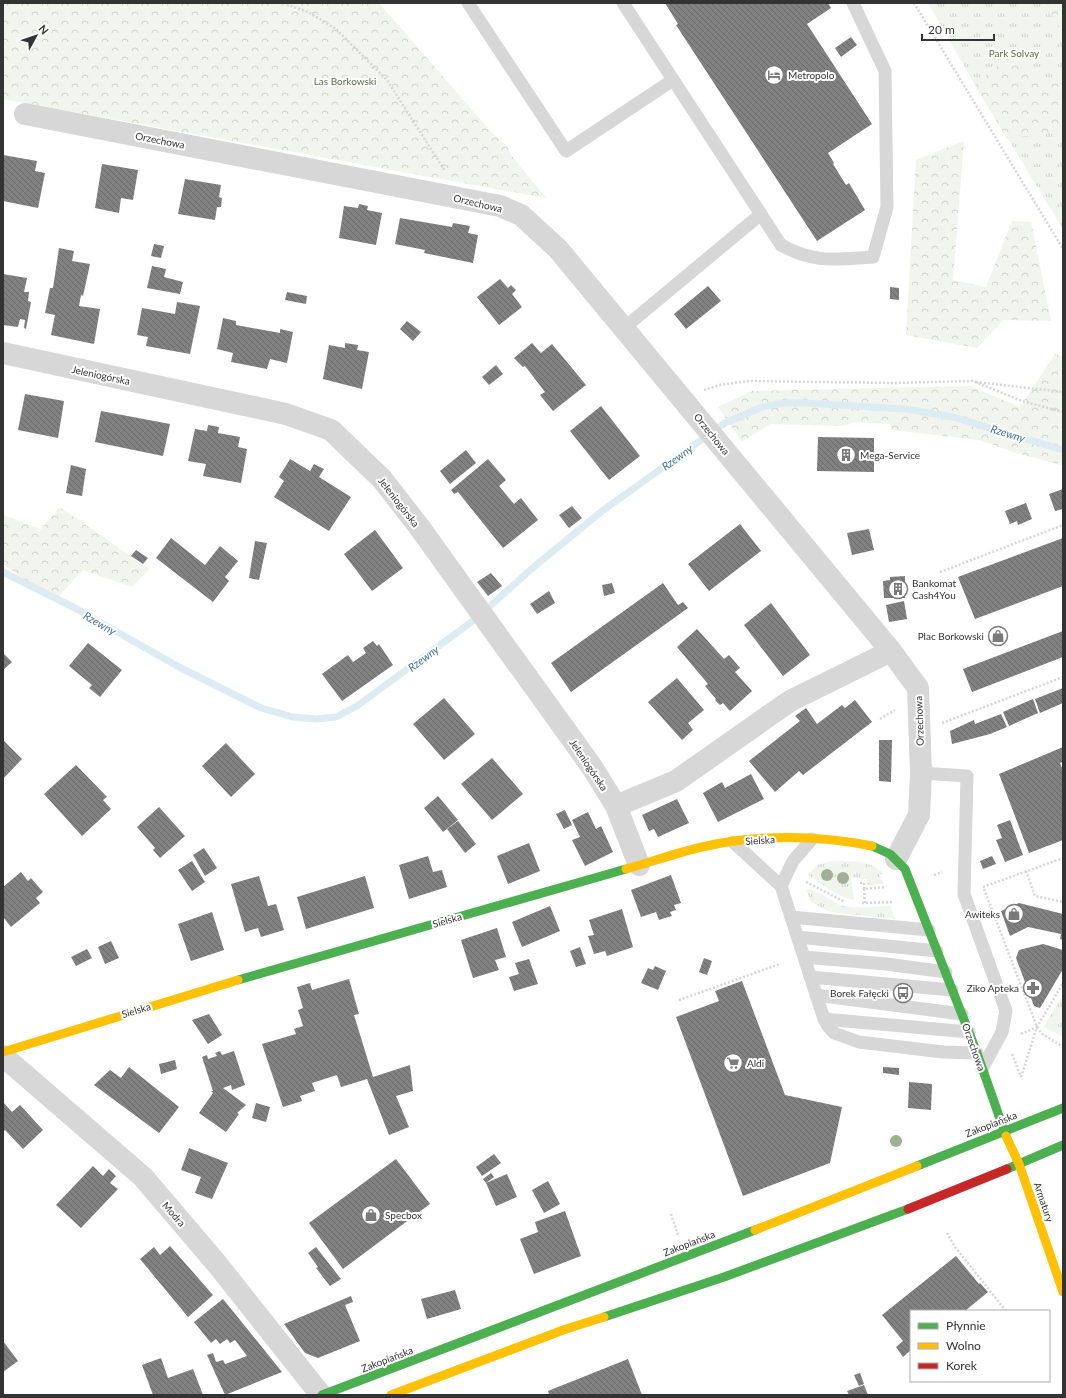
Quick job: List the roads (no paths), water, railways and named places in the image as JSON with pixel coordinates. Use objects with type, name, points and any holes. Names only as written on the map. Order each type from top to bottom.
[{"type":"main road","name":"Sielska","points":[[3,1054],[176,998],[702,847],[775,838],[812,839],[871,846],[887,852],[896,859]]},
{"type":"main road","name":"Orzechowa","points":[[896,859],[905,869],[962,1014],[1004,1131],[1019,1164]]},
{"type":"main road","name":"Zakopiańska","points":[[322,1395],[766,1225],[909,1167],[1063,1108]]},
{"type":"main road","points":[[391,1395],[566,1329],[724,1277],[918,1205],[1063,1145]]},
{"type":"main road","name":"Armatury","points":[[1019,1164],[1063,1292]]},
{"type":"street","name":"Orzechowa","points":[[25,114],[500,206],[521,215],[558,249],[890,651],[918,688],[921,773],[919,815],[896,859]]},
{"type":"street","name":"Jeleniogórska","points":[[3,353],[286,414],[331,430],[382,479],[592,767],[616,806],[639,865]]},
{"type":"street","points":[[616,806],[676,782],[790,701],[890,651]]},
{"type":"street","name":"Modra","points":[[3,1054],[143,1177],[217,1264],[322,1395]]},
{"type":"lane","points":[[468,3],[566,151],[673,80]]},
{"type":"lane","points":[[624,3],[781,245],[798,254],[812,258],[832,260],[873,257],[887,207],[885,71],[853,3]]},
{"type":"lane","points":[[624,328],[761,214]]},
{"type":"lane","points":[[921,773],[967,776],[964,894],[1006,1011],[1002,1032],[982,1069]]},
{"type":"lane","points":[[781,886],[792,861],[812,839]]},
{"type":"lane","points":[[733,842],[781,886],[824,1019],[834,1033],[859,1042],[943,1052],[977,1054]]},
{"type":"lane","points":[[791,917],[929,930]]},
{"type":"lane","points":[[798,937],[937,951]]},
{"type":"lane","points":[[804,957],[886,964],[946,972]]},
{"type":"lane","points":[[810,977],[952,990]]},
{"type":"lane","points":[[816,995],[962,1014]]},
{"type":"lane","points":[[824,1019],[968,1032]]},
{"type":"waterway","name":"Rzewny","points":[[3,572],[73,607],[179,667],[261,708],[293,717],[316,719],[336,717],[357,706],[474,620],[535,566],[602,511],[725,423],[762,407],[784,403],[804,403],[905,409],[953,417],[1063,450]]},
{"type":"place","name":"Metropolo","points":[[774,75]]},
{"type":"place","name":"Mega-Service","points":[[846,455]]},
{"type":"place","name":"Bankomat Cash4You","points":[[898,589]]},
{"type":"place","name":"Plac Borkowski","points":[[998,636]]},
{"type":"place","name":"Awiteks","points":[[1014,914]]},
{"type":"place","name":"Ziko Apteka","points":[[1033,988]]},
{"type":"place","name":"Borek Fałęcki","points":[[903,993]]},
{"type":"place","name":"Aldi","points":[[733,1063]]},
{"type":"place","name":"Specbox","points":[[371,1215]]},
{"type":"park label","name":"Park Solvay","points":[[1014,53]]},
{"type":"park label","name":"Las Borkowski","points":[[345,81]]}]
